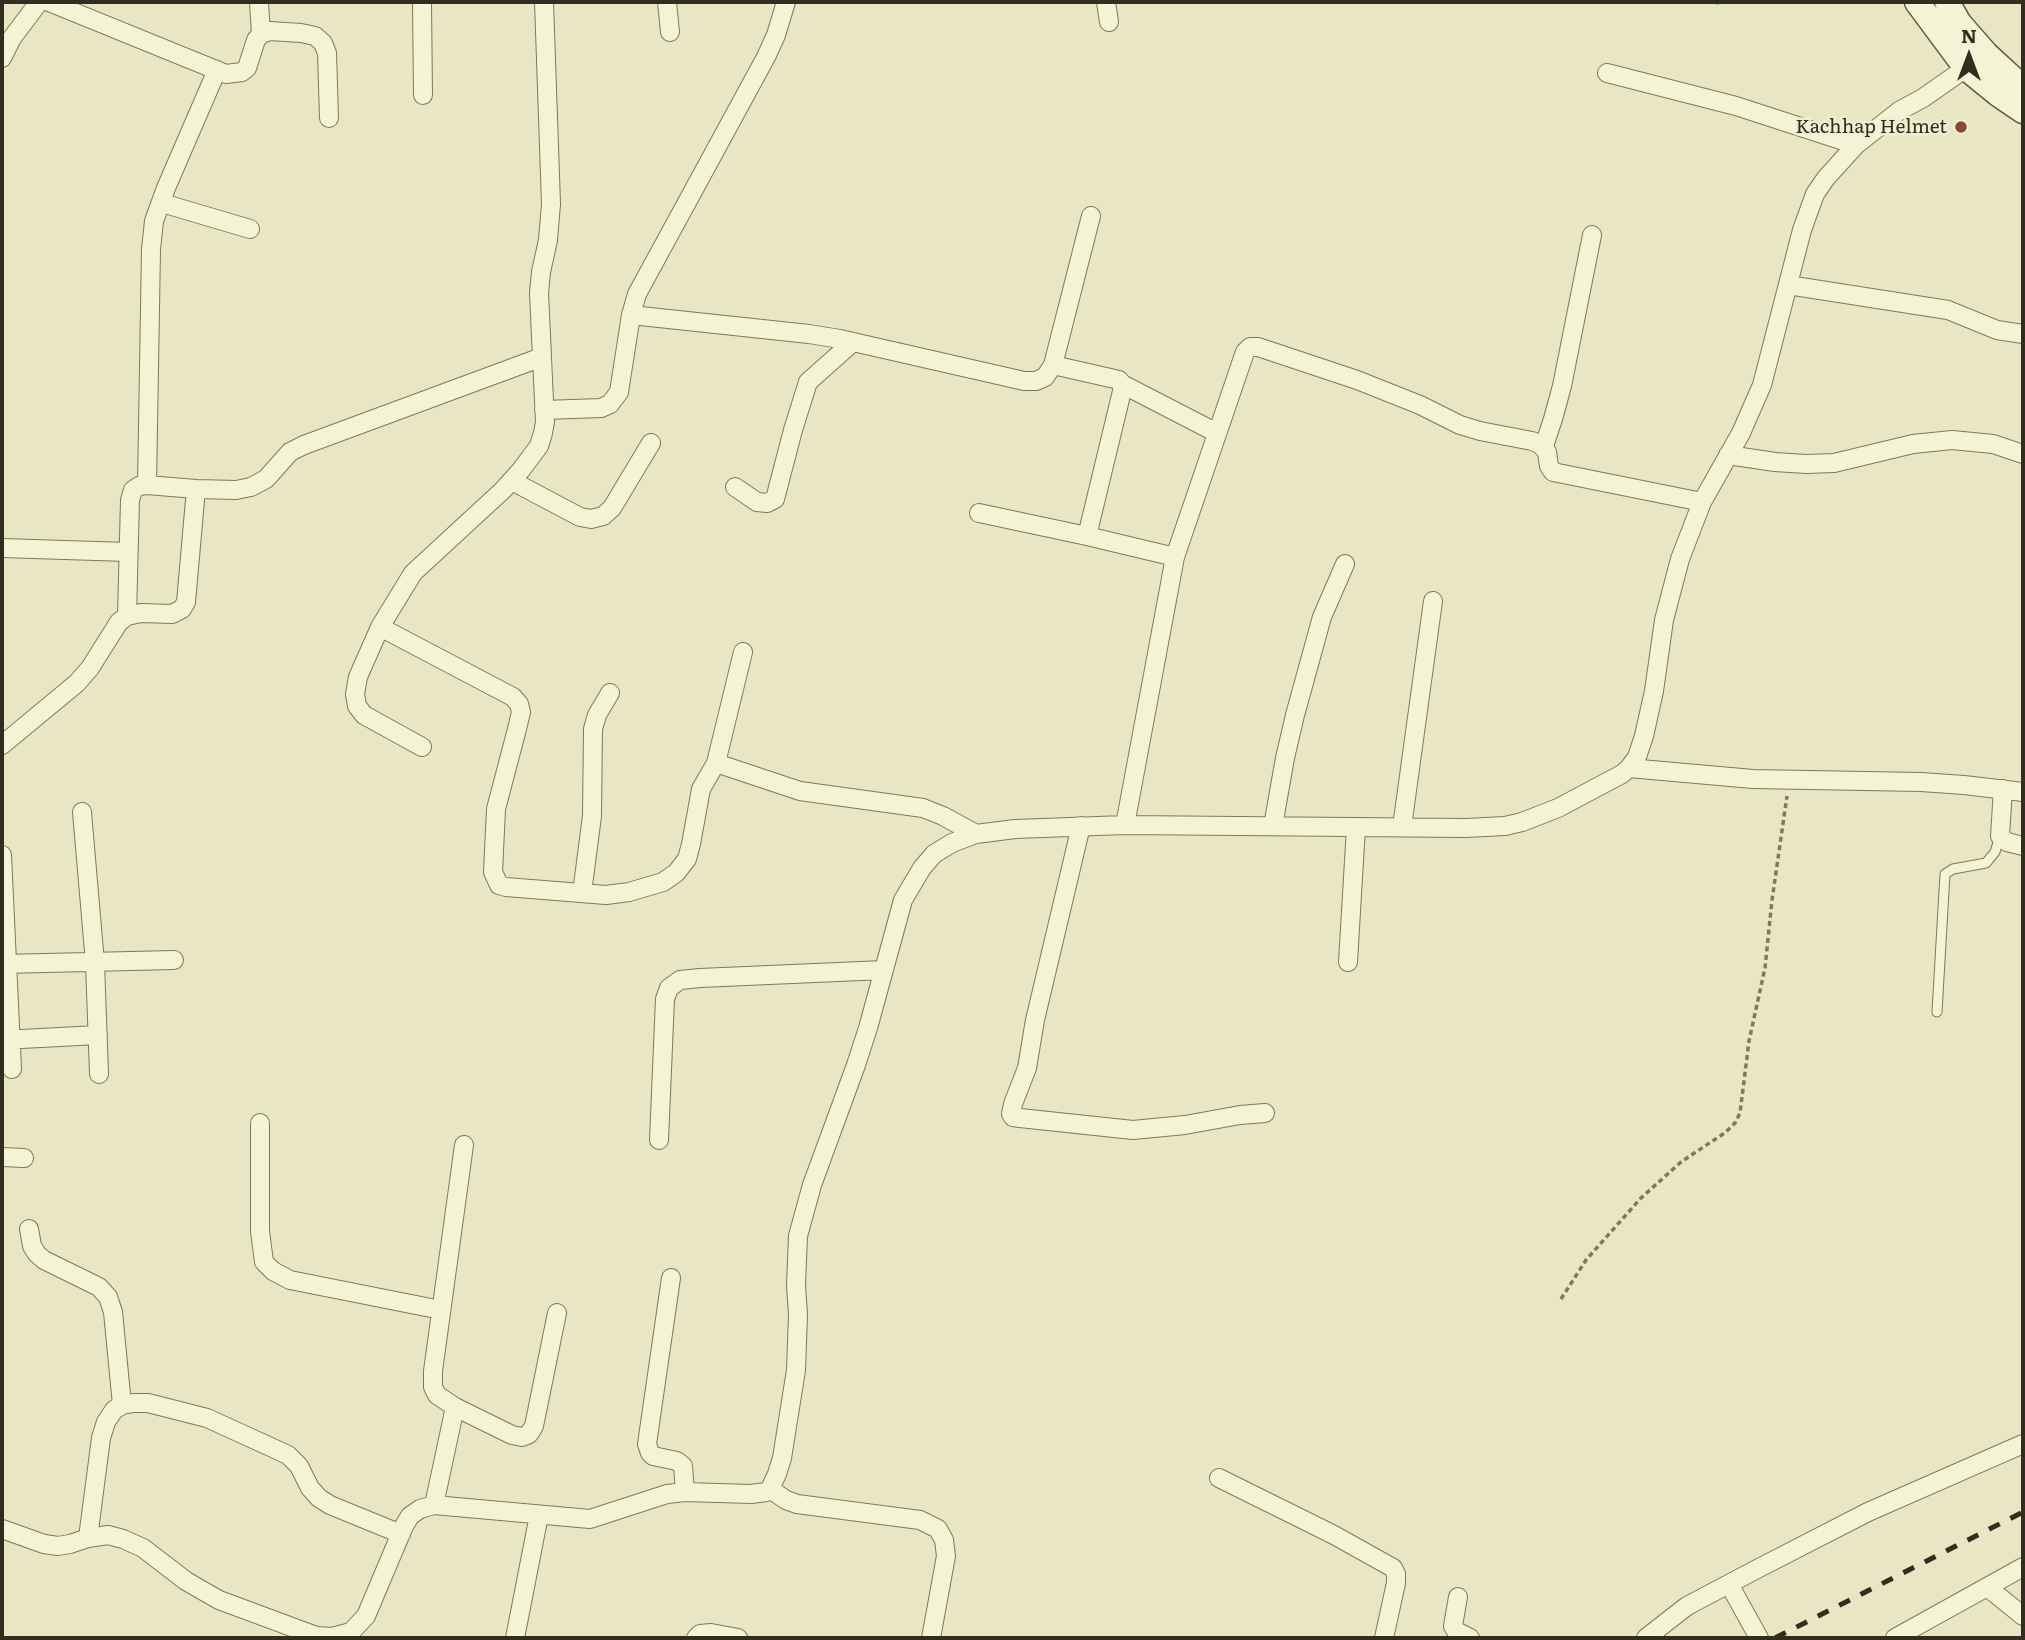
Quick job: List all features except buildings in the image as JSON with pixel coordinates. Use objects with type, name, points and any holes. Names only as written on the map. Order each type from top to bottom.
[{"type":"main road","points":[[1917,2],[1966,68],[2023,111]]},
{"type":"main road","points":[[1947,2],[1959,23],[1986,54],[2023,88]]},
{"type":"street","points":[[2,58],[12,38],[39,2]]},
{"type":"street","points":[[49,2],[226,74],[242,72],[247,68],[256,40],[261,34],[270,31],[315,36],[323,43],[327,53],[329,118]]},
{"type":"street","points":[[259,2],[261,34]]},
{"type":"street","points":[[422,2],[423,95]]},
{"type":"street","points":[[422,747],[364,715],[357,706],[355,694],[358,677],[380,627],[413,573],[512,481],[539,446],[543,433],[539,293],[551,204],[544,2]]},
{"type":"street","points":[[667,2],[670,32]]},
{"type":"street","points":[[544,410],[601,408],[610,404],[619,392],[631,315],[637,294],[766,57],[776,36],[786,2]]},
{"type":"street","points":[[1106,2],[1109,22]]},
{"type":"street","points":[[2,1529],[44,1544],[70,1544],[108,1535],[123,1539],[143,1548],[186,1581],[219,1600],[316,1636],[332,1637],[351,1632],[366,1616],[410,1516],[420,1509],[434,1505],[590,1519],[654,1497],[685,1492],[751,1494],[770,1489],[782,1458],[796,1370],[798,1236],[812,1185],[856,1065],[903,901],[917,875],[934,854],[952,843],[976,834],[1015,829],[1125,825],[1466,828],[1505,826],[1558,808],[1629,768],[1637,757],[1644,736],[1654,691],[1664,620],[1680,559],[1702,502],[1741,433],[1762,385],[1802,230],[1815,194],[1826,177],[1856,145],[1899,111],[1966,68]]},
{"type":"street","points":[[147,485],[151,249],[155,220],[217,70]]},
{"type":"street","points":[[1606,73],[1736,106],[1856,145]]},
{"type":"street","points":[[162,203],[250,229]]},
{"type":"street","points":[[631,315],[809,334],[1024,381],[1036,381],[1045,377],[1053,365],[1091,216]]},
{"type":"street","points":[[1592,235],[1562,386],[1544,446],[1549,466],[1553,472],[1702,502]]},
{"type":"street","points":[[1788,285],[1948,310],[1997,330],[2023,334]]},
{"type":"street","points":[[735,487],[757,502],[767,503],[775,499],[808,382],[853,342]]},
{"type":"street","points":[[1125,825],[1175,557],[1248,348],[1253,347],[1357,380],[1420,405],[1460,425],[1544,446]]},
{"type":"street","points":[[127,616],[130,500],[133,490],[139,486],[236,490],[251,486],[266,479],[290,452],[304,445],[542,357]]},
{"type":"street","points":[[1053,365],[1119,380],[1217,433]]},
{"type":"street","points":[[1087,536],[1122,384]]},
{"type":"street","points":[[1728,455],[1775,463],[1834,463],[1913,444],[1952,440],[1993,444],[2023,454]]},
{"type":"street","points":[[512,481],[580,517],[592,519],[603,516],[612,508],[651,443]]},
{"type":"street","points":[[2,745],[77,683],[90,668],[119,622],[127,616],[141,613],[172,614],[182,609],[186,602],[196,489]]},
{"type":"street","points":[[979,513],[1175,557]]},
{"type":"street","points":[[2,548],[128,552]]},
{"type":"street","points":[[1273,826],[1285,758],[1322,617],[1345,564]]},
{"type":"street","points":[[1402,827],[1433,601]]},
{"type":"street","points":[[380,627],[513,697],[519,705],[521,712],[496,809],[493,872],[499,885],[606,895],[629,892],[663,882],[676,873],[687,859],[701,789],[716,764],[743,652]]},
{"type":"street","points":[[582,893],[592,816],[593,729],[597,715],[610,693]]},
{"type":"street","points":[[716,764],[800,791],[923,808],[976,834]]},
{"type":"street","points":[[1629,768],[1703,776],[1921,782],[2023,792]]},
{"type":"street","points":[[2003,789],[2000,836],[2007,842],[2023,846]]},
{"type":"street","points":[[82,812],[95,963],[99,1074]]},
{"type":"street","points":[[1081,826],[1035,1020],[1027,1068],[1011,1114],[1020,1118],[1133,1130],[1265,1113]]},
{"type":"street","points":[[1348,962],[1356,827]]},
{"type":"street","points":[[2,855],[6,1040],[12,1069]]},
{"type":"street","points":[[4,964],[174,960]]},
{"type":"street","points":[[659,1140],[665,999],[669,988],[680,980],[700,978],[884,970]]},
{"type":"street","points":[[6,1040],[98,1035]]},
{"type":"street","points":[[260,1123],[260,1231],[264,1262],[273,1271],[290,1280],[441,1310]]},
{"type":"street","points":[[464,1144],[433,1371],[433,1387],[437,1395],[455,1407],[512,1435],[522,1437],[529,1434],[534,1426],[557,1313]]},
{"type":"street","points":[[2,1157],[24,1158]]},
{"type":"street","points":[[29,1229],[32,1246],[37,1254],[99,1287],[108,1297],[113,1312],[122,1405]]},
{"type":"street","points":[[671,1278],[646,1444],[653,1456],[677,1461],[683,1466],[685,1492]]},
{"type":"street","points":[[88,1538],[101,1438],[106,1422],[114,1410],[122,1405],[148,1403],[207,1418],[288,1455],[299,1466],[310,1488],[319,1498],[401,1534]]},
{"type":"street","points":[[434,1505],[455,1407]]},
{"type":"street","points":[[1646,1638],[1687,1606],[1868,1512],[2023,1444]]},
{"type":"street","points":[[1219,1478],[1334,1535],[1393,1568],[1396,1577],[1384,1638]]},
{"type":"street","points":[[770,1489],[797,1504],[920,1520],[938,1529],[944,1540],[946,1556],[930,1638]]},
{"type":"street","points":[[515,1638],[539,1515]]},
{"type":"street","points":[[1895,1638],[2023,1567]]},
{"type":"street","points":[[1729,1584],[1759,1638]]},
{"type":"street","points":[[1987,1587],[2023,1616]]},
{"type":"street","points":[[1458,1597],[1453,1626],[1456,1631],[1470,1638]]},
{"type":"street","points":[[696,1638],[700,1634],[711,1633],[738,1638]]},
{"type":"lane","points":[[1937,1012],[1945,874],[1953,869],[1986,863],[1995,852],[2000,836]]},
{"type":"path","points":[[1561,1299],[1586,1260],[1640,1198],[1681,1162],[1726,1132],[1735,1123],[1740,1112],[1749,1041],[1765,968],[1789,780]]},
{"type":"railway","points":[[1775,1638],[2023,1512]]},
{"type":"place","name":"Kachhap Helmet","points":[[1961,127]]}]
